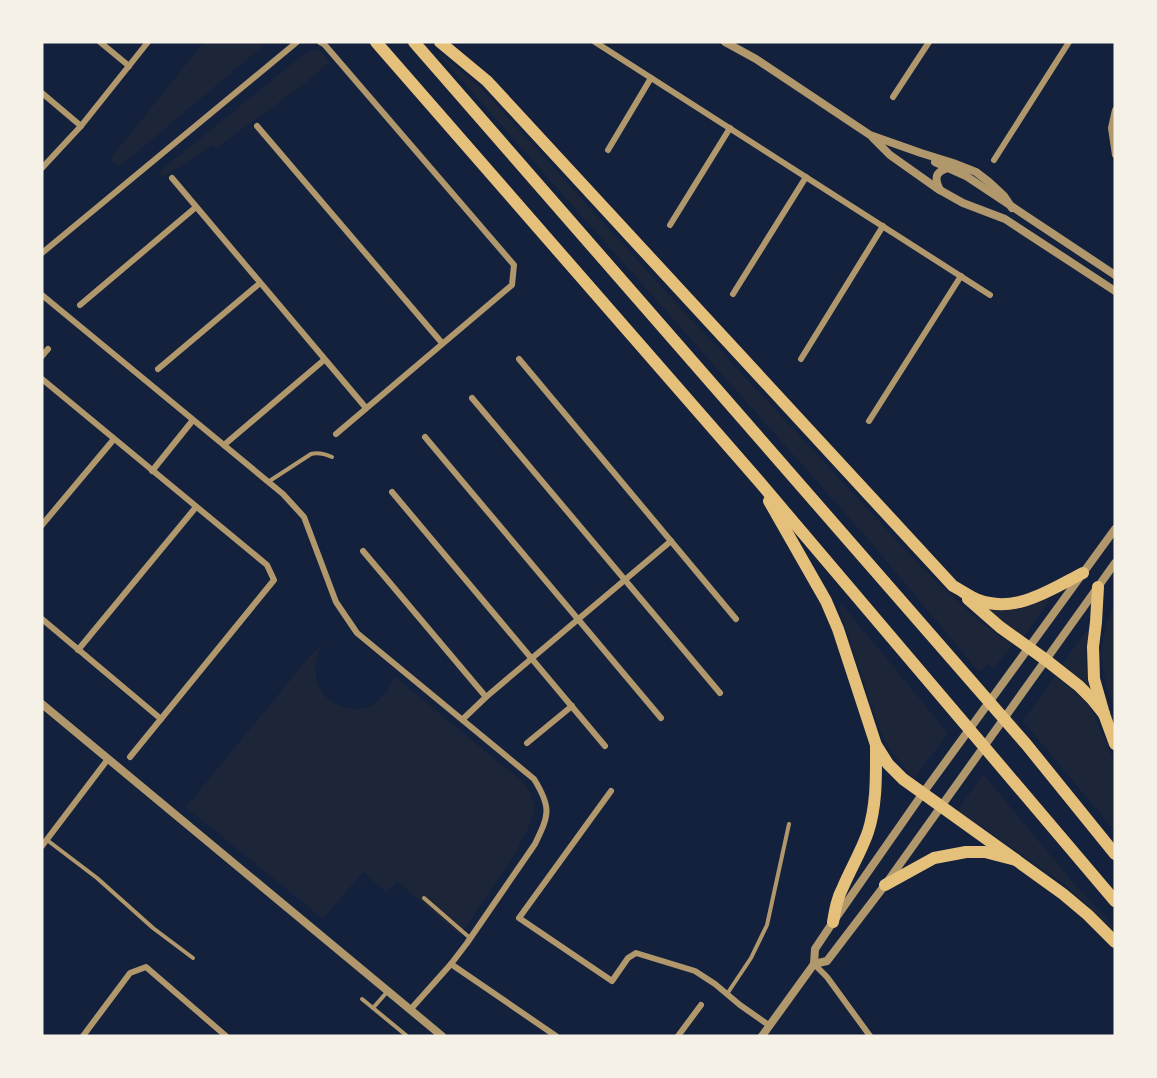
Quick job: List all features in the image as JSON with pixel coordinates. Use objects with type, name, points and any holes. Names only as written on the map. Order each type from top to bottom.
[{"type":"highway","points":[[376,42],[757,479],[1115,901]]},
{"type":"highway","points":[[414,42],[1026,744],[1115,854]]},
{"type":"highway","points":[[446,44],[486,81],[953,586],[1000,627],[1079,686],[1104,714]]},
{"type":"highway","points":[[757,479],[826,601],[838,628],[876,745],[888,764],[923,794],[1063,894],[1115,942]]},
{"type":"highway","points":[[953,586],[976,599],[994,604],[1008,604],[1038,597],[1083,573]]},
{"type":"highway","points":[[1098,587],[1092,664],[1104,714],[1115,744]]},
{"type":"highway","points":[[833,922],[842,887],[861,852],[871,820],[876,789],[876,745]]},
{"type":"highway","points":[[885,885],[934,858],[947,855],[985,852],[1016,860]]},
{"type":"street","points":[[100,42],[129,66]]},
{"type":"street","points":[[42,168],[81,126],[148,42]]},
{"type":"street","points":[[42,253],[295,42]]},
{"type":"street","points":[[595,42],[605,45],[651,78],[990,295]]},
{"type":"street","points":[[725,42],[756,59],[870,135],[890,155],[941,191],[963,203],[1005,219],[1115,291]]},
{"type":"street","points":[[893,97],[929,42]]},
{"type":"street","points":[[994,160],[1069,42]]},
{"type":"street","points":[[322,43],[514,265],[512,285],[336,434]]},
{"type":"street","points":[[608,150],[651,78]]},
{"type":"street","points":[[42,93],[81,126]]},
{"type":"street","points":[[1115,110],[1111,128],[1115,153]]},
{"type":"street","points":[[257,126],[442,343]]},
{"type":"street","points":[[670,225],[729,128]]},
{"type":"street","points":[[870,135],[976,172],[1004,196],[1012,208]]},
{"type":"street","points":[[913,150],[966,176],[1115,275]]},
{"type":"street","points":[[941,191],[936,178],[941,170],[948,168]]},
{"type":"street","points":[[733,294],[806,177]]},
{"type":"street","points":[[172,178],[366,408]]},
{"type":"street","points":[[80,305],[196,207]]},
{"type":"street","points":[[801,359],[883,226]]},
{"type":"street","points":[[869,421],[961,276]]},
{"type":"street","points":[[158,369],[260,283]]},
{"type":"street","points":[[42,295],[283,494],[304,517],[336,602],[357,633],[534,779],[545,800],[547,815],[535,844],[471,938],[410,1010]]},
{"type":"street","points":[[42,356],[48,349]]},
{"type":"street","points":[[519,359],[736,619]]},
{"type":"street","points":[[224,445],[324,360]]},
{"type":"street","points":[[42,379],[267,565],[274,580],[130,757]]},
{"type":"street","points":[[472,398],[720,693]]},
{"type":"street","points":[[152,471],[194,420]]},
{"type":"street","points":[[425,437],[661,718]]},
{"type":"street","points":[[42,525],[114,438]]},
{"type":"street","points":[[392,492],[605,747]]},
{"type":"street","points":[[78,650],[196,507]]},
{"type":"street","points":[[762,1036],[814,964],[815,949],[833,922],[942,767],[1115,529]]},
{"type":"street","points":[[463,719],[671,541]]},
{"type":"street","points":[[363,551],[486,697]]},
{"type":"street","points":[[814,964],[827,961],[885,885],[1115,563]]},
{"type":"street","points":[[42,619],[161,719]]},
{"type":"street","points":[[42,704],[442,1036]]},
{"type":"street","points":[[527,743],[572,706]]},
{"type":"street","points":[[42,846],[108,759]]},
{"type":"street","points":[[611,791],[519,918],[612,981],[628,958],[636,953],[695,971],[770,1026]]},
{"type":"street","points":[[451,964],[556,1036]]},
{"type":"street","points":[[814,964],[827,977],[870,1036]]},
{"type":"street","points":[[83,1036],[130,973],[146,967],[226,1036]]},
{"type":"street","points":[[678,1036],[701,1005]]},
{"type":"lane","points":[[268,482],[311,454],[324,454],[332,457]]},
{"type":"lane","points":[[727,994],[751,958],[767,925],[789,824]]},
{"type":"lane","points":[[47,840],[97,878],[153,928],[193,958]]},
{"type":"lane","points":[[424,898],[471,938]]},
{"type":"lane","points":[[373,1008],[387,991]]},
{"type":"lane","points":[[362,999],[407,1036]]},
{"type":"shaded area","points":[[204,42],[268,42],[119,167],[110,159]]},
{"type":"shaded area","points":[[434,49],[481,88],[926,572],[977,619],[1012,645],[993,669],[988,664],[979,672],[869,540]]},
{"type":"shaded area","points":[[314,50],[320,51],[330,62],[300,87],[216,148],[212,145],[163,178],[159,172],[298,59]]},
{"type":"shaded area","points":[[1051,597],[1024,637],[983,608],[1021,609]]},
{"type":"shaded area","points":[[1115,604],[1115,710],[1103,669],[1102,645],[1104,632]]},
{"type":"shaded area","points":[[842,605],[948,733],[914,779],[888,747],[879,728],[839,608]]},
{"type":"shaded area","points":[[1088,629],[1086,661],[1089,688],[1061,666]]},
{"type":"shaded area","points":[[324,642],[319,652],[315,673],[321,691],[328,699],[348,708],[369,707],[384,695],[395,677],[527,787],[533,805],[530,823],[516,852],[460,935],[397,881],[386,892],[363,872],[323,919],[186,807]]},
{"type":"shaded area","points":[[1055,676],[1088,703],[1105,739],[1115,766],[1115,831],[1023,721]]},
{"type":"shaded area","points":[[983,774],[1071,880],[1115,928],[1115,933],[1061,882],[958,810]]}]
